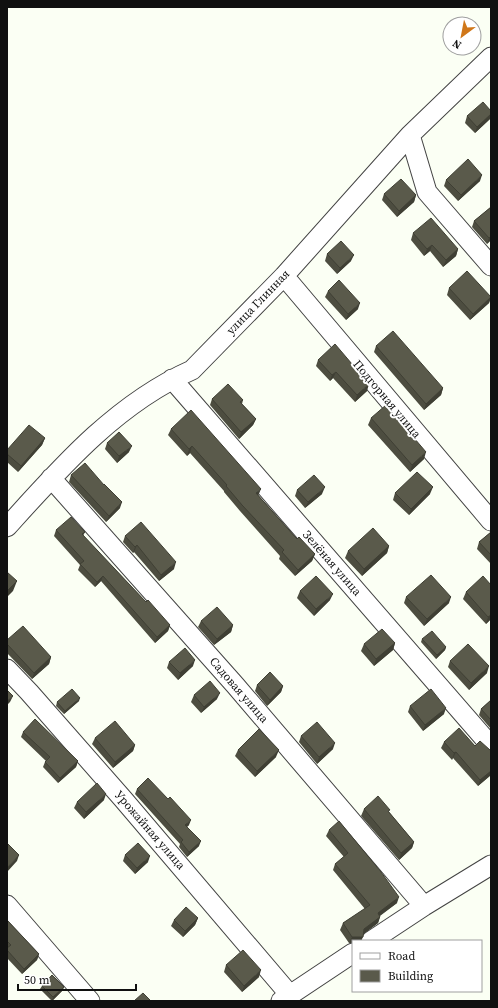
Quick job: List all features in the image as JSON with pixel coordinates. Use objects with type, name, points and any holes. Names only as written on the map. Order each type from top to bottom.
[{"type":"street","name":"улица Глинная","points":[[7,527],[51,478],[115,417],[172,379],[192,370],[284,276],[410,135],[491,57]]},
{"type":"street","points":[[410,135],[427,192],[491,266]]},
{"type":"street","name":"Подгорная улица","points":[[284,276],[491,521]]},
{"type":"street","name":"Зелёная улица","points":[[172,379],[491,746]]},
{"type":"street","name":"Садовая улица","points":[[51,478],[235,685],[424,906]]},
{"type":"street","name":"Урожайная улица","points":[[7,668],[108,781],[286,998]]},
{"type":"street","points":[[373,940],[491,865]]},
{"type":"street","points":[[7,905],[90,1001]]},
{"type":"street","points":[[286,998],[352,954]]},
{"type":"building","points":[[483,102],[491,111],[491,114],[477,127],[467,116]]},
{"type":"building","points":[[468,159],[482,175],[461,195],[446,180]]},
{"type":"building","points":[[401,179],[416,195],[399,211],[384,194]]},
{"type":"building","points":[[491,207],[491,236],[489,238],[474,221]]},
{"type":"building","points":[[431,218],[458,249],[446,260],[432,245],[427,249],[413,233]]},
{"type":"building","points":[[341,241],[354,255],[340,268],[327,254]]},
{"type":"building","points":[[467,271],[491,297],[473,314],[449,288]]},
{"type":"building","points":[[339,280],[360,303],[348,314],[328,291]]},
{"type":"building","points":[[393,331],[443,388],[426,404],[376,346]]},
{"type":"building","points":[[335,344],[369,384],[357,395],[336,372],[332,375],[318,360]]},
{"type":"building","points":[[228,384],[243,400],[240,402],[256,419],[241,432],[212,399]]},
{"type":"building","points":[[386,405],[426,452],[412,465],[371,418]]},
{"type":"building","points":[[191,410],[261,489],[256,493],[297,539],[299,537],[315,554],[298,570],[282,552],[284,550],[242,505],[226,486],[227,485],[192,446],[189,449],[171,429]]},
{"type":"building","points":[[29,425],[45,438],[21,466],[7,454],[7,450]]},
{"type":"building","points":[[119,432],[132,446],[119,456],[107,443]]},
{"type":"building","points":[[85,463],[104,485],[122,502],[109,516],[71,475]]},
{"type":"building","points":[[417,472],[433,487],[411,509],[395,493]]},
{"type":"building","points":[[314,475],[325,487],[308,502],[297,490]]},
{"type":"building","points":[[71,517],[85,532],[82,534],[146,602],[148,600],[170,625],[157,637],[103,576],[97,582],[80,564],[84,561],[56,530]]},
{"type":"building","points":[[141,522],[176,562],[161,575],[137,545],[135,547],[125,536]]},
{"type":"building","points":[[373,528],[389,546],[364,569],[348,551]]},
{"type":"building","points":[[491,532],[491,555],[479,542]]},
{"type":"building","points":[[7,572],[17,581],[7,591]]},
{"type":"building","points":[[431,575],[451,597],[427,619],[406,597]]},
{"type":"building","points":[[316,576],[333,594],[316,609],[300,591]]},
{"type":"building","points":[[483,576],[491,585],[491,615],[488,617],[466,592]]},
{"type":"building","points":[[217,607],[233,625],[217,639],[201,621]]},
{"type":"building","points":[[23,626],[51,657],[34,673],[7,644],[7,640]]},
{"type":"building","points":[[382,629],[395,643],[376,659],[364,644]]},
{"type":"building","points":[[432,631],[446,647],[437,655],[422,639]]},
{"type":"building","points":[[468,644],[489,666],[471,683],[450,661]]},
{"type":"building","points":[[185,648],[195,660],[180,673],[169,662]]},
{"type":"building","points":[[270,672],[283,686],[270,700],[257,685]]},
{"type":"building","points":[[210,681],[220,693],[204,707],[194,695]]},
{"type":"building","points":[[72,689],[80,698],[65,711],[57,702]]},
{"type":"building","points":[[431,689],[446,708],[425,725],[410,706]]},
{"type":"building","points":[[7,690],[13,696],[7,701]]},
{"type":"building","points":[[491,700],[491,720],[481,709]]},
{"type":"building","points":[[35,719],[78,761],[60,778],[45,762],[50,757],[23,732]]},
{"type":"building","points":[[115,721],[135,745],[115,762],[95,738]]},
{"type":"building","points":[[317,722],[335,743],[319,757],[301,736]]},
{"type":"building","points":[[459,728],[475,746],[480,741],[491,750],[491,771],[480,780],[456,752],[454,753],[444,742]]},
{"type":"building","points":[[259,729],[279,750],[257,771],[238,750]]},
{"type":"building","points":[[148,778],[168,799],[170,797],[191,820],[185,825],[201,841],[189,852],[181,842],[183,840],[137,789]]},
{"type":"building","points":[[97,783],[106,794],[86,812],[77,802]]},
{"type":"building","points":[[378,796],[390,810],[388,811],[414,842],[401,853],[364,809]]},
{"type":"building","points":[[339,821],[381,872],[399,897],[378,913],[380,917],[364,929],[363,937],[352,937],[343,923],[370,905],[335,864],[348,853],[329,830]]},
{"type":"building","points":[[138,843],[150,856],[137,868],[125,855]]},
{"type":"building","points":[[8,844],[19,855],[7,868],[7,845]]},
{"type":"building","points":[[186,907],[198,918],[185,931],[174,920]]},
{"type":"building","points":[[7,920],[39,954],[24,969],[7,950],[7,948],[11,945],[7,941]]},
{"type":"building","points":[[243,950],[261,970],[244,986],[226,965]]},
{"type":"building","points":[[52,975],[64,987],[53,997],[42,986]]},
{"type":"building","points":[[143,993],[151,1001],[134,1001]]}]
